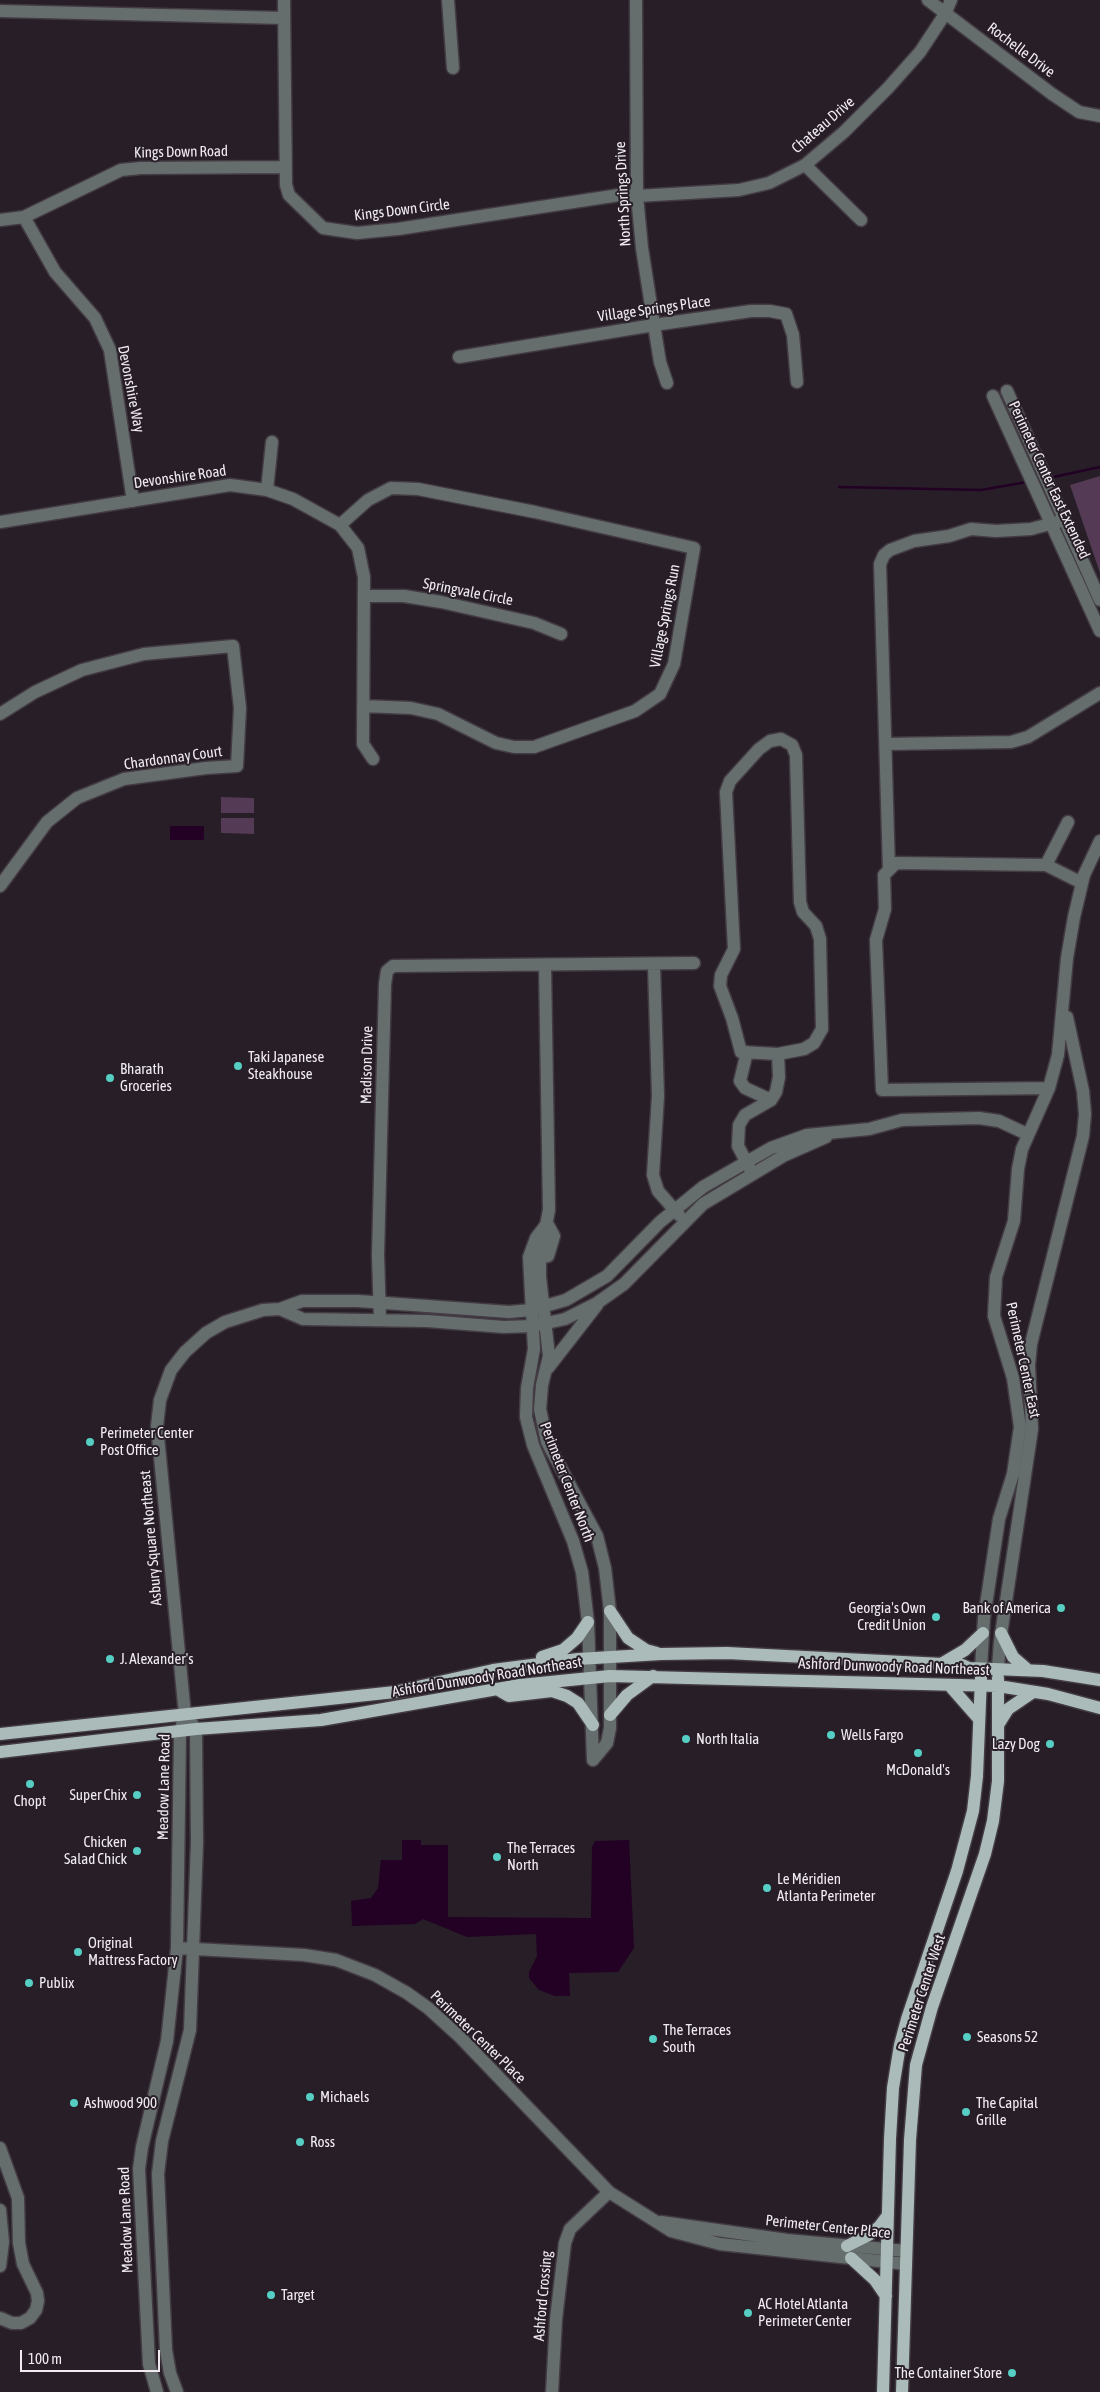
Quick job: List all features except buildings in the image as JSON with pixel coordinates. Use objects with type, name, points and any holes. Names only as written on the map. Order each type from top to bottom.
[{"type":"main road","points":[[610,1610],[628,1638],[646,1650],[661,1654]]},
{"type":"main road","points":[[429,1686],[455,1672],[483,1664],[556,1654],[571,1644],[588,1622]]},
{"type":"main road","points":[[939,1664],[950,1660],[983,1633]]},
{"type":"main road","points":[[1001,1634],[1013,1657],[1028,1670]]},
{"type":"main road","name":"Ashford Dunwoody Road Northeast","points":[[0,1734],[395,1692],[429,1686],[493,1670],[590,1658],[661,1654],[727,1654],[962,1665],[969,1668],[1028,1670],[1100,1680]]},
{"type":"main road","name":"Perimeter Center West","points":[[884,2392],[893,2088],[900,2045],[948,1897],[972,1811],[978,1776],[981,1668]]},
{"type":"main road","name":"Perimeter Center West","points":[[902,2392],[910,2140],[916,2065],[932,2007],[985,1854],[993,1820],[998,1781],[998,1668]]},
{"type":"main road","name":"Ashford Dunwoody Road Northeast","points":[[0,1752],[196,1729],[321,1720],[497,1689],[590,1676],[653,1676],[998,1686],[1033,1692],[1100,1708]]},
{"type":"main road","points":[[610,1714],[628,1695],[653,1676]]},
{"type":"main road","points":[[950,1686],[979,1719]]},
{"type":"main road","points":[[497,1689],[509,1696],[552,1691],[567,1696],[578,1703],[593,1724]]},
{"type":"main road","points":[[998,1725],[1008,1709],[1033,1692]]},
{"type":"main road","points":[[948,1897],[969,1903]]},
{"type":"main road","points":[[886,2296],[875,2280],[849,2252],[879,2227],[888,2215]]},
{"type":"street","name":"Kings Down Circle","points":[[284,0],[284,167],[289,195],[323,228],[357,233],[398,229],[619,195],[637,196]]},
{"type":"street","points":[[448,0],[453,68]]},
{"type":"street","name":"North Springs Drive","points":[[636,0],[637,196],[642,248],[654,325],[660,362],[667,383]]},
{"type":"street","name":"Rochelle Drive","points":[[928,0],[1052,94],[1079,112],[1100,116]]},
{"type":"street","name":"Chateau Drive","points":[[637,196],[739,190],[769,183],[805,165],[844,132],[888,88],[920,52],[945,14],[951,0]]},
{"type":"street","points":[[0,11],[283,18]]},
{"type":"street","points":[[805,165],[861,220]]},
{"type":"street","name":"Kings Down Road","points":[[0,220],[24,217],[121,170],[142,168],[284,167]]},
{"type":"street","name":"Devonshire Way","points":[[24,217],[55,272],[95,318],[110,350],[133,501]]},
{"type":"street","name":"Village Springs Place","points":[[459,357],[751,311],[786,314],[793,334],[797,382]]},
{"type":"street","name":"Perimeter Center East Extended","points":[[1007,390],[1100,600]]},
{"type":"street","name":"Perimeter Center East Extended","points":[[993,396],[1100,631]]},
{"type":"street","points":[[267,490],[272,442]]},
{"type":"street","name":"Devonshire Road","points":[[0,522],[230,485],[267,490],[293,499],[340,525],[358,548],[364,577],[365,596]]},
{"type":"street","name":"Village Springs Run","points":[[340,525],[368,500],[391,488],[418,489],[535,512],[694,548],[674,664],[660,694],[635,711],[534,747],[514,747],[496,743],[438,714],[411,708],[363,706]]},
{"type":"street","points":[[889,870],[880,564],[884,555],[890,550],[914,541],[949,536],[971,529],[996,531],[1031,529],[1065,520]]},
{"type":"street","points":[[365,596],[363,744],[373,759]]},
{"type":"street","name":"Springvale Circle","points":[[365,596],[404,596],[441,602],[534,623],[562,634]]},
{"type":"street","name":"Chardonnay Court","points":[[0,714],[35,692],[82,670],[144,654],[233,646],[240,708],[237,766],[206,768],[124,780],[78,798],[47,822],[0,886]]},
{"type":"street","points":[[886,744],[1011,742],[1028,737],[1100,693]]},
{"type":"street","points":[[781,739],[792,745],[796,756],[800,902],[803,912],[816,926],[820,939],[822,1029],[818,1039],[809,1046],[778,1054],[741,1052],[732,1018],[720,986],[722,976],[734,949],[726,792],[730,781],[758,749],[770,741],[781,739]]},
{"type":"street","points":[[1046,866],[1068,822]]},
{"type":"street","name":"Perimeter Center East","points":[[981,1668],[983,1633],[997,1532],[1002,1507],[1013,1474],[1020,1436],[1020,1414],[1011,1371],[996,1324],[994,1288],[998,1267],[1014,1220],[1020,1159],[1028,1134],[1049,1088],[1058,1055],[1067,958],[1082,883],[1100,840]]},
{"type":"street","points":[[1049,1088],[882,1090],[876,940],[885,909],[884,876],[896,863],[1046,866],[1082,883]]},
{"type":"street","name":"Madison Drive","points":[[380,1320],[381,1122],[387,971],[393,966],[654,965],[694,963]]},
{"type":"street","points":[[654,965],[658,1096],[653,1167],[658,1192],[684,1221]]},
{"type":"street","points":[[536,1309],[540,1257],[548,1223],[545,966]]},
{"type":"street","name":"Perimeter Center East","points":[[998,1668],[1001,1634],[1012,1572],[1032,1421],[1031,1344],[1082,1148],[1085,1124],[1081,1080],[1064,1005]]},
{"type":"street","points":[[747,1052],[740,1081],[745,1088],[771,1100]]},
{"type":"street","points":[[752,1174],[738,1146],[739,1125],[745,1115],[771,1100],[778,1085],[778,1054]]},
{"type":"street","points":[[536,1309],[566,1300],[601,1280],[675,1209],[714,1179],[799,1138],[869,1129],[902,1120],[979,1118],[999,1121],[1028,1134]]},
{"type":"street","points":[[280,1309],[303,1319],[380,1320],[504,1328],[538,1325],[572,1316],[600,1301],[630,1278],[684,1221],[703,1204],[791,1152],[833,1133]]},
{"type":"street","points":[[536,1309],[529,1257],[536,1238],[548,1223]]},
{"type":"street","name":"Asbury Square Northeast","points":[[185,1715],[157,1426],[160,1400],[172,1370],[185,1352],[206,1333],[225,1322],[244,1314],[280,1309],[302,1301],[380,1302],[498,1311],[536,1309]]},
{"type":"street","points":[[544,1375],[600,1301]]},
{"type":"street","name":"Perimeter Center North","points":[[536,1309],[538,1325],[549,1356],[544,1375],[540,1409],[544,1436],[600,1542],[610,1610],[610,1714],[608,1739],[593,1760],[588,1622],[582,1572],[574,1541],[533,1445],[526,1417],[527,1388],[538,1325]]},
{"type":"street","points":[[1011,1371],[1016,1374],[1020,1382],[1029,1449]]},
{"type":"street","points":[[997,1532],[1007,1541],[1012,1572]]},
{"type":"street","name":"Meadow Lane Road","points":[[177,2392],[170,2373],[166,2350],[158,2169],[162,2142],[190,2030],[198,1842],[196,1729],[185,1715]]},
{"type":"street","name":"Meadow Lane Road","points":[[157,2392],[149,2364],[139,2169],[142,2147],[167,2042],[177,1948],[180,1732],[185,1715]]},
{"type":"street","name":"Perimeter Center Place","points":[[177,1948],[304,1955],[336,1960],[375,1975],[407,1993],[460,2037],[609,2192],[636,2211],[658,2222],[849,2252],[906,2258]]},
{"type":"street","points":[[0,2148],[18,2198],[21,2258],[37,2293],[38,2301],[36,2310],[30,2318],[21,2323],[1,2321]]},
{"type":"street","name":"Ashford Crossing","points":[[552,2392],[557,2310],[565,2243],[570,2229],[609,2192]]},
{"type":"street","points":[[0,2210],[3,2242],[0,2266]]},
{"type":"shaded area","points":[[1100,476],[1100,573],[1070,485]]},
{"type":"shaded area","points":[[221,797],[254,798],[254,813],[221,813]]},
{"type":"shaded area","points":[[221,818],[254,818],[254,834],[221,833]]},
{"type":"shaded area","points":[[170,826],[204,826],[204,840],[170,840]]},
{"type":"shaded area","points":[[402,1840],[421,1840],[421,1845],[448,1845],[448,1917],[591,1918],[592,1847],[595,1841],[629,1840],[634,1948],[618,1972],[569,1973],[570,1996],[555,1996],[539,1990],[529,1978],[529,1972],[537,1956],[536,1934],[467,1937],[423,1919],[415,1924],[352,1926],[351,1901],[371,1898],[378,1888],[381,1860],[402,1860]]},
{"type":"waterway","points":[[1049,478],[1100,467]]},
{"type":"waterway","points":[[839,487],[981,490],[1027,482]]},
{"type":"place","name":"Taki Japanese Steakhouse","points":[[238,1066]]},
{"type":"place","name":"Bharath Groceries","points":[[110,1078]]},
{"type":"place","name":"Perimeter Center Post Office","points":[[90,1442]]},
{"type":"place","name":"Bank of America","points":[[1061,1608]]},
{"type":"place","name":"Georgia's Own Credit Union","points":[[936,1617]]},
{"type":"place","name":"J. Alexander's","points":[[110,1659]]},
{"type":"place","name":"Wells Fargo","points":[[831,1735]]},
{"type":"place","name":"North Italia","points":[[686,1739]]},
{"type":"place","name":"Lazy Dog","points":[[1050,1744]]},
{"type":"place","name":"McDonald's","points":[[918,1753]]},
{"type":"place","name":"Chopt","points":[[30,1784]]},
{"type":"place","name":"Super Chix","points":[[137,1795]]},
{"type":"place","name":"Chicken Salad Chick","points":[[137,1851]]},
{"type":"place","name":"The Terraces North","points":[[497,1857]]},
{"type":"place","name":"Le Méridien Atlanta Perimeter","points":[[767,1888]]},
{"type":"place","name":"Original Mattress Factory","points":[[78,1952]]},
{"type":"place","name":"Publix","points":[[29,1983]]},
{"type":"place","name":"Seasons 52","points":[[967,2037]]},
{"type":"place","name":"The Terraces South","points":[[653,2039]]},
{"type":"place","name":"Michaels","points":[[310,2097]]},
{"type":"place","name":"Ashwood 900","points":[[74,2103]]},
{"type":"place","name":"The Capital Grille","points":[[966,2112]]},
{"type":"place","name":"Ross","points":[[300,2142]]},
{"type":"place","name":"Target","points":[[271,2295]]},
{"type":"place","name":"AC Hotel Atlanta Perimeter Center","points":[[748,2313]]},
{"type":"place","name":"The Container Store","points":[[1012,2373]]}]
